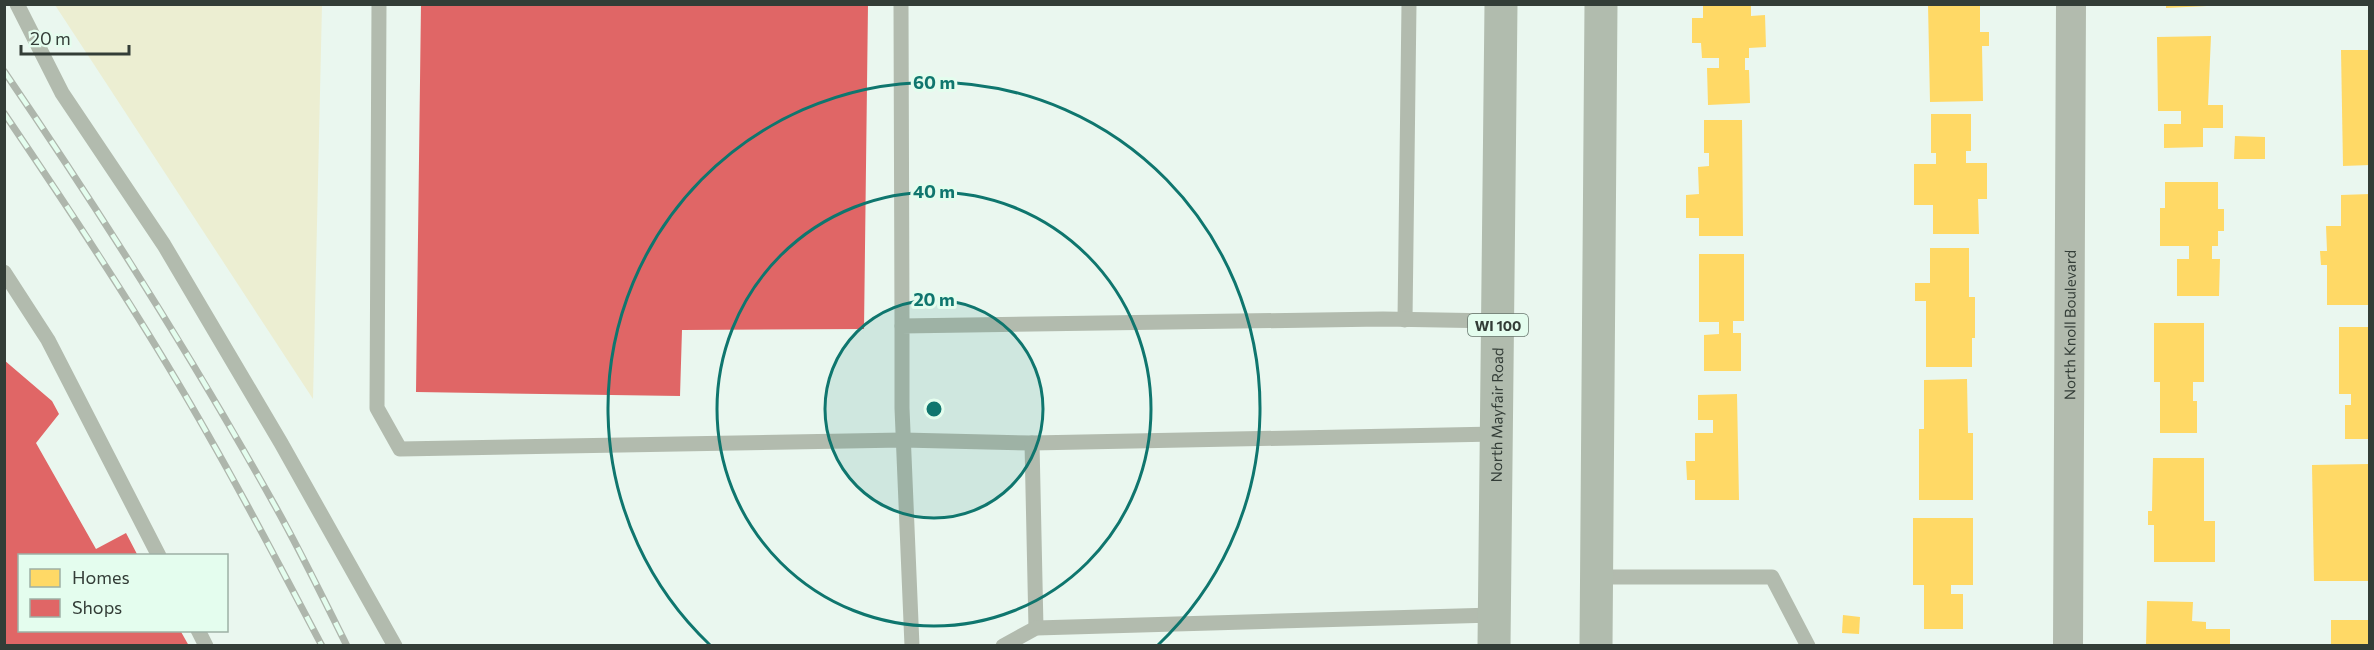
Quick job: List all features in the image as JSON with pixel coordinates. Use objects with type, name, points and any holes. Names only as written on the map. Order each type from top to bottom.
[{"type":"main road","name":"North Mayfair Road","points":[[1494,630],[1501,4]]},
{"type":"main road","points":[[1596,645],[1601,4]]},
{"type":"street","name":"North Knoll Boulevard","points":[[2068,645],[2071,4]]},
{"type":"lane","points":[[16,4],[62,93],[165,245],[281,443],[394,645]]},
{"type":"lane","points":[[379,4],[377,408],[400,449],[903,440],[1032,443],[1496,434]]},
{"type":"lane","points":[[901,4],[903,440],[912,645]]},
{"type":"lane","points":[[1405,320],[1409,4]]},
{"type":"lane","points":[[4,272],[48,340],[158,554]]},
{"type":"lane","points":[[902,326],[1498,321]]},
{"type":"lane","points":[[1032,443],[1036,627]]},
{"type":"lane","points":[[1596,577],[1772,577],[1808,645]]},
{"type":"lane","points":[[1003,645],[1036,627],[1494,630]]},
{"type":"green space","points":[[55,5],[322,5],[313,399]]},
{"type":"building: Homes","points":[[1703,4],[1751,4],[1751,16],[1765,15],[1766,47],[1749,48],[1749,58],[1745,58],[1745,70],[1749,70],[1750,103],[1708,105],[1707,68],[1719,68],[1719,58],[1702,58],[1701,43],[1692,43],[1692,18],[1703,18]]},
{"type":"building: Homes","points":[[1928,4],[1980,4],[1980,32],[1989,32],[1989,46],[1982,46],[1983,101],[1930,102]]},
{"type":"building: Homes","points":[[2166,4],[2207,4],[2207,6],[2166,8]]},
{"type":"building: Homes","points":[[2211,36],[2208,105],[2223,105],[2223,128],[2203,128],[2203,147],[2164,148],[2164,124],[2181,124],[2181,111],[2158,111],[2157,37]]},
{"type":"building: Homes","points":[[2341,50],[2370,50],[2370,165],[2343,166]]},
{"type":"building: Homes","points":[[1931,114],[1971,114],[1971,151],[1966,151],[1966,163],[1987,163],[1987,199],[1978,199],[1979,234],[1933,234],[1933,205],[1914,205],[1914,164],[1936,164],[1936,153],[1931,153]]},
{"type":"building: Homes","points":[[1704,120],[1742,120],[1743,236],[1699,236],[1699,218],[1686,218],[1686,195],[1699,194],[1698,167],[1709,166],[1709,153],[1704,153]]},
{"type":"building: Homes","points":[[2235,136],[2265,137],[2265,159],[2234,159]]},
{"type":"building: Homes","points":[[2165,182],[2218,182],[2218,209],[2224,209],[2224,231],[2218,231],[2218,246],[2212,246],[2212,259],[2220,259],[2219,296],[2177,296],[2177,259],[2189,259],[2189,246],[2160,246],[2160,208],[2165,208]]},
{"type":"building: Homes","points":[[2370,194],[2370,305],[2327,305],[2327,265],[2321,265],[2320,251],[2327,251],[2326,226],[2341,226],[2341,195]]},
{"type":"building: Homes","points":[[1930,248],[1969,248],[1969,297],[1975,297],[1972,367],[1926,367],[1926,301],[1915,301],[1915,283],[1930,283]]},
{"type":"building: Homes","points":[[1699,254],[1744,254],[1744,321],[1733,321],[1733,333],[1741,333],[1741,371],[1704,371],[1704,335],[1719,334],[1719,322],[1699,322]]},
{"type":"building: Homes","points":[[2154,323],[2204,323],[2204,382],[2193,382],[2193,401],[2197,401],[2197,433],[2160,433],[2160,382],[2154,382]]},
{"type":"building: Homes","points":[[2339,327],[2370,327],[2370,439],[2345,439],[2345,405],[2351,405],[2351,394],[2339,394]]},
{"type":"building: Homes","points":[[1967,379],[1968,433],[1973,433],[1973,500],[1919,500],[1919,429],[1924,429],[1924,380]]},
{"type":"building: Homes","points":[[1737,394],[1739,500],[1695,500],[1695,480],[1687,480],[1686,461],[1695,461],[1695,433],[1713,433],[1713,420],[1698,420],[1698,395]]},
{"type":"building: Homes","points":[[2153,458],[2204,458],[2204,521],[2215,521],[2215,562],[2154,562],[2154,525],[2148,525],[2148,511],[2152,511]]},
{"type":"building: Homes","points":[[2369,464],[2370,581],[2314,581],[2312,465]]},
{"type":"building: Homes","points":[[1913,518],[1973,518],[1973,585],[1951,585],[1951,594],[1963,594],[1963,629],[1924,629],[1924,585],[1913,585]]},
{"type":"building: Homes","points":[[2147,601],[2193,602],[2192,621],[2206,622],[2206,629],[2230,629],[2230,646],[2146,646]]},
{"type":"building: Homes","points":[[1843,615],[1860,617],[1859,634],[1842,633]]},
{"type":"building: Homes","points":[[2331,620],[2370,620],[2370,646],[2331,646]]},
{"type":"building: Shops","points":[[421,4],[868,4],[864,329],[682,330],[680,396],[416,392]]},
{"type":"building: Shops","points":[[4,360],[52,401],[59,414],[36,443],[96,549],[126,533],[137,554],[18,554],[18,632],[181,632],[189,646],[4,646]]},
{"type":"railway","points":[[4,71],[110,231],[243,448],[284,521],[347,646]]},
{"type":"railway","points":[[4,113],[134,310],[175,378],[232,477],[322,646]]}]
